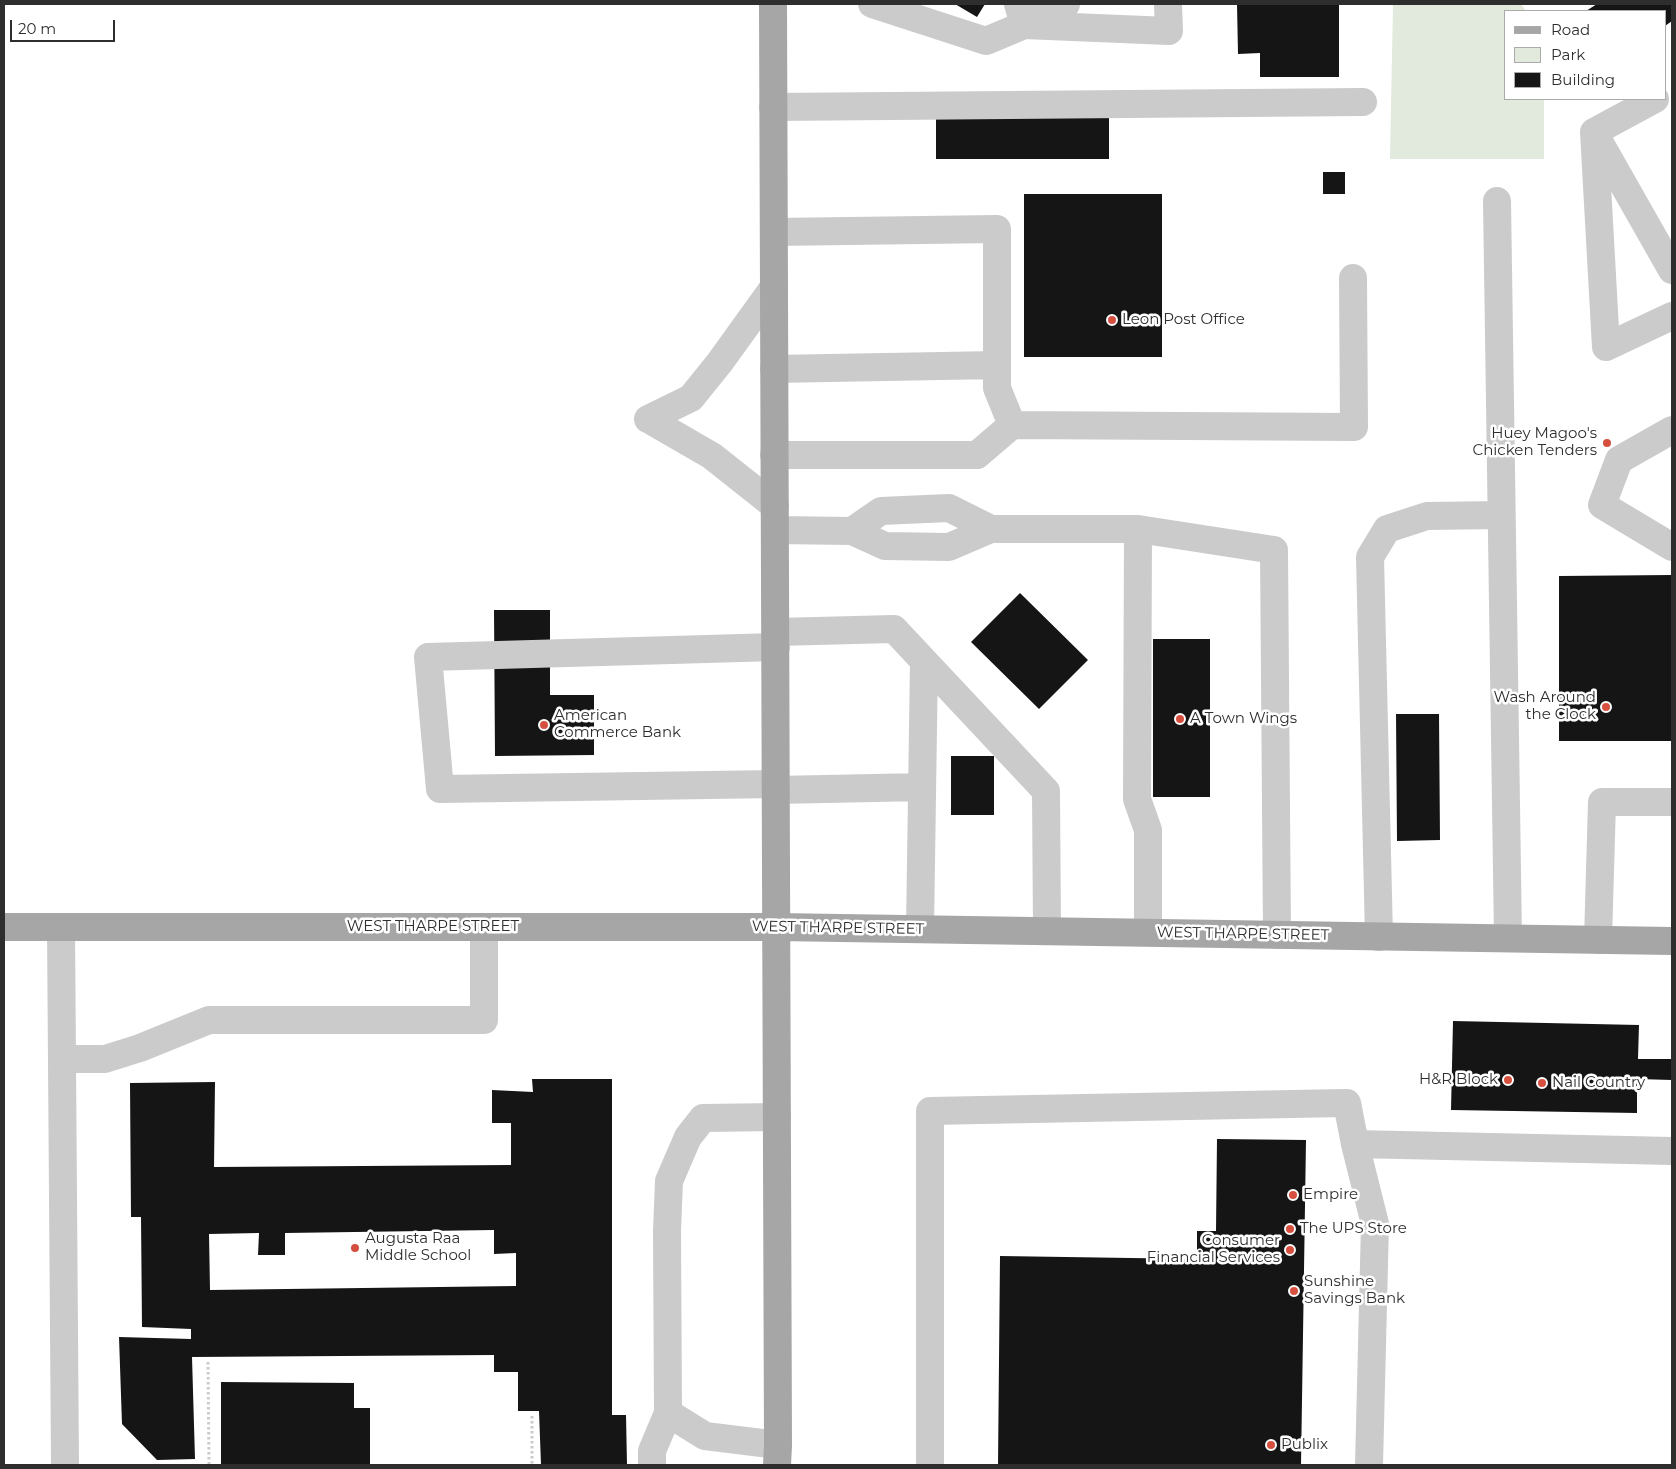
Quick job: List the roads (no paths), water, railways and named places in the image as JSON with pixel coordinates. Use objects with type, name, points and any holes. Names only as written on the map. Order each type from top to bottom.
[{"type":"main road","points":[[773,4],[779,1459]]},
{"type":"main road","name":"WEST THARPE STREET","points":[[4,927],[777,926],[1672,941]]},
{"type":"lane","points":[[872,4],[986,41],[1021,14],[1066,4]]},
{"type":"lane","points":[[1021,14],[1169,31],[1168,4]]},
{"type":"lane","points":[[1594,132],[1653,100]]},
{"type":"lane","points":[[773,107],[1363,102]]},
{"type":"lane","points":[[1594,132],[1672,270]]},
{"type":"lane","points":[[1594,132],[1606,347],[1672,316]]},
{"type":"lane","points":[[1497,201],[1508,938]]},
{"type":"lane","points":[[774,232],[998,229],[998,388],[1012,425]]},
{"type":"lane","points":[[774,456],[977,456],[1012,425],[1354,427],[1353,278]]},
{"type":"lane","points":[[774,288],[691,398],[648,419],[712,456],[775,518],[852,531],[885,546],[949,547],[991,529],[1138,529],[1274,550],[1277,935]]},
{"type":"lane","points":[[774,369],[998,365]]},
{"type":"lane","points":[[1672,430],[1619,460],[1602,505],[1672,547]]},
{"type":"lane","points":[[852,531],[881,511],[949,508],[991,529]]},
{"type":"lane","points":[[1379,936],[1370,557],[1387,529],[1427,516],[1501,514]]},
{"type":"lane","points":[[1138,529],[1137,799],[1148,830],[1148,932]]},
{"type":"lane","points":[[922,787],[440,789],[428,657],[670,650],[894,629],[1046,791],[1047,931]]},
{"type":"lane","points":[[920,929],[924,662]]},
{"type":"lane","points":[[1598,940],[1602,802],[1672,802]]},
{"type":"lane","points":[[62,1059],[105,1059],[140,1048],[209,1020],[484,1020],[484,926]]},
{"type":"lane","points":[[61,927],[65,1465]]},
{"type":"lane","points":[[930,1465],[930,1111],[1347,1103],[1375,1224],[1369,1465]]},
{"type":"lane","points":[[652,1465],[652,1451],[668,1413],[667,1232],[669,1181],[688,1137],[703,1118],[777,1117]]},
{"type":"lane","points":[[1355,1144],[1672,1151]]},
{"type":"lane","points":[[668,1413],[706,1436],[779,1459]]},
{"type":"place","name":"Leon Post Office","points":[[1112,320]]},
{"type":"place","name":"Huey Magoo's Chicken Tenders","points":[[1607,443]]},
{"type":"place","name":"Wash Around the Clock","points":[[1606,707]]},
{"type":"place","name":"A Town Wings","points":[[1180,719]]},
{"type":"place","name":"American Commerce Bank","points":[[544,725]]},
{"type":"place","name":"H&R Block","points":[[1508,1080]]},
{"type":"place","name":"Nail Country","points":[[1542,1083]]},
{"type":"place","name":"Empire","points":[[1293,1195]]},
{"type":"place","name":"The UPS Store","points":[[1290,1229]]},
{"type":"place","name":"Augusta Raa Middle School","points":[[355,1248]]},
{"type":"place","name":"Consumer Financial Services","points":[[1290,1250]]},
{"type":"place","name":"Sunshine Savings Bank","points":[[1294,1291]]},
{"type":"place","name":"Publix","points":[[1271,1445]]}]
